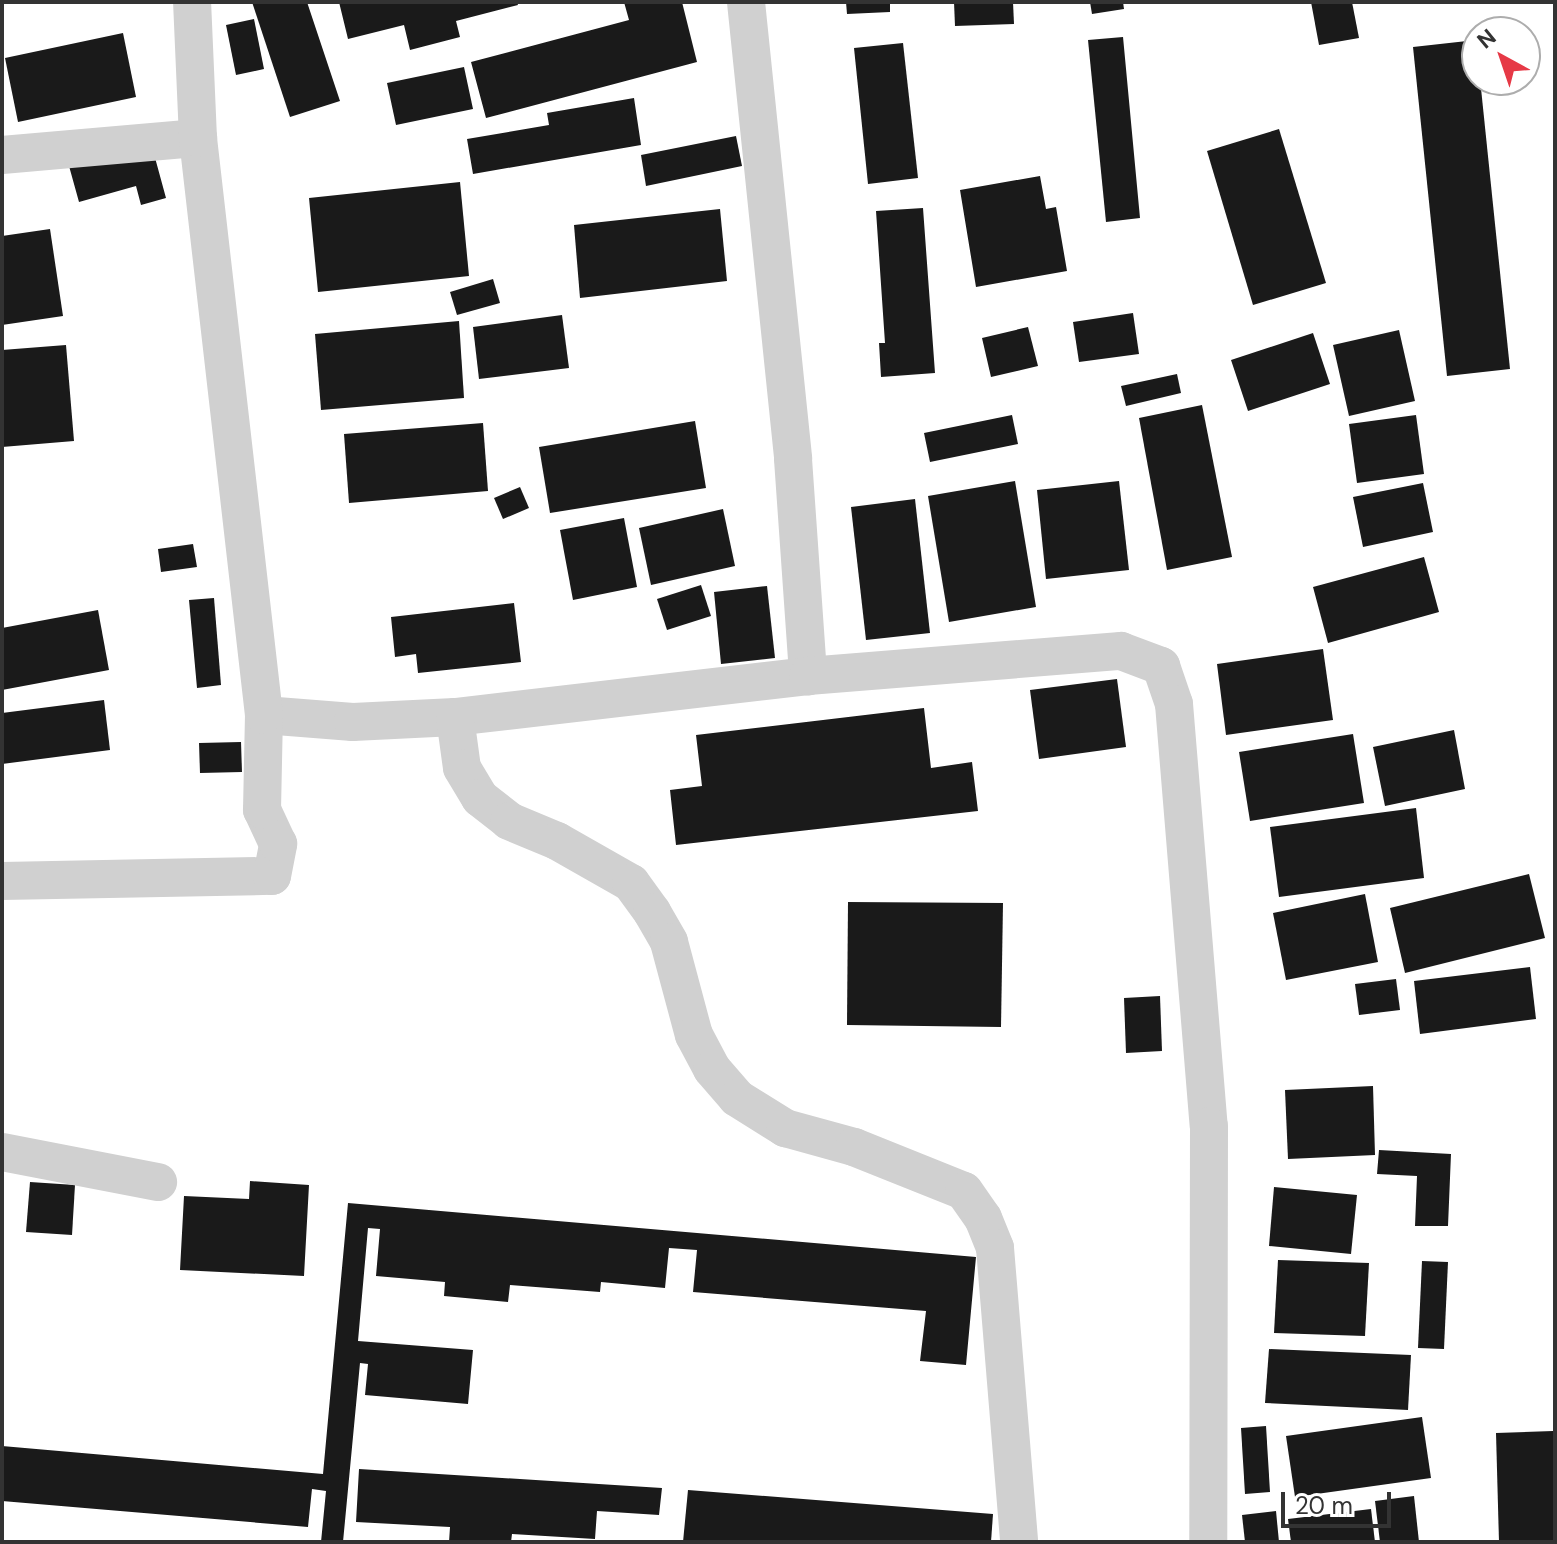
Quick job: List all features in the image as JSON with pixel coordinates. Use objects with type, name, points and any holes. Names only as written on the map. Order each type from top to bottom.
[{"type":"street","points":[[2,881],[272,876],[278,844],[262,810],[264,715],[198,138],[192,2]]},
{"type":"street","points":[[746,2],[793,459],[808,676]]},
{"type":"street","points":[[2,155],[198,138]]},
{"type":"street","points":[[264,715],[353,722],[455,717],[808,676],[1121,651],[1161,666],[1174,704],[1209,1126],[1208,1542]]},
{"type":"street","points":[[455,717],[462,768],[480,798],[509,821],[557,841],[631,883],[669,942],[694,1035],[712,1069],[737,1098],[785,1128],[854,1147],[964,1191],[983,1218],[995,1248],[1019,1542]]},
{"type":"street","points":[[2,1152],[158,1182]]},
{"type":"building","points":[[252,2],[307,2],[340,101],[290,117]]},
{"type":"building","points":[[339,2],[517,2],[518,5],[456,21],[460,37],[410,50],[404,25],[348,39]]},
{"type":"building","points":[[624,2],[682,2],[697,62],[486,118],[471,62],[629,20]]},
{"type":"building","points":[[846,2],[890,2],[890,12],[847,14]]},
{"type":"building","points":[[954,2],[1013,2],[1014,24],[955,26]]},
{"type":"building","points":[[1090,2],[1123,2],[1124,9],[1092,14]]},
{"type":"building","points":[[1311,2],[1352,2],[1359,38],[1319,45]]},
{"type":"building","points":[[254,19],[264,69],[236,75],[226,25]]},
{"type":"building","points":[[123,33],[136,97],[18,122],[5,58]]},
{"type":"building","points":[[1123,37],[1140,218],[1106,222],[1088,40]]},
{"type":"building","points":[[1461,42],[1461,96],[1482,96],[1510,369],[1447,376],[1413,47]]},
{"type":"building","points":[[903,43],[918,178],[868,184],[854,48]]},
{"type":"building","points":[[464,67],[473,109],[396,125],[387,83]]},
{"type":"building","points":[[634,98],[641,145],[473,174],[467,139],[549,125],[547,113]]},
{"type":"building","points":[[1279,129],[1326,283],[1253,305],[1207,151]]},
{"type":"building","points":[[736,136],[742,166],[646,186],[641,155]]},
{"type":"building","points":[[151,143],[166,198],[141,205],[136,186],[79,202],[69,166]]},
{"type":"building","points":[[1040,176],[1046,209],[1056,207],[1067,271],[976,287],[960,190]]},
{"type":"building","points":[[460,182],[469,276],[318,292],[309,198]]},
{"type":"building","points":[[923,208],[935,373],[881,377],[879,343],[885,343],[876,211]]},
{"type":"building","points":[[720,209],[727,281],[580,298],[574,225]]},
{"type":"building","points":[[50,229],[63,316],[2,325],[2,236]]},
{"type":"building","points":[[493,279],[500,303],[457,315],[450,292]]},
{"type":"building","points":[[1133,313],[1139,354],[1079,362],[1073,322]]},
{"type":"building","points":[[562,315],[569,368],[479,379],[473,327]]},
{"type":"building","points":[[459,321],[464,398],[321,410],[315,334]]},
{"type":"building","points":[[1028,327],[1038,366],[991,377],[982,338]]},
{"type":"building","points":[[1399,330],[1415,401],[1349,416],[1333,345]]},
{"type":"building","points":[[1313,333],[1330,384],[1248,411],[1231,360]]},
{"type":"building","points":[[66,345],[74,441],[2,447],[2,350]]},
{"type":"building","points":[[1177,374],[1181,393],[1126,406],[1121,386]]},
{"type":"building","points":[[1202,405],[1232,557],[1167,570],[1139,418]]},
{"type":"building","points":[[1012,415],[1018,444],[930,462],[924,433]]},
{"type":"building","points":[[1416,415],[1424,474],[1357,483],[1349,424]]},
{"type":"building","points":[[695,421],[706,488],[550,513],[539,447]]},
{"type":"building","points":[[483,423],[488,491],[349,503],[344,434]]},
{"type":"building","points":[[1015,481],[1036,607],[949,622],[928,496]]},
{"type":"building","points":[[1119,481],[1129,570],[1046,579],[1037,490]]},
{"type":"building","points":[[1423,483],[1433,532],[1363,547],[1353,497]]},
{"type":"building","points":[[520,487],[529,508],[503,519],[494,498]]},
{"type":"building","points":[[915,499],[930,633],[866,640],[851,507]]},
{"type":"building","points":[[723,509],[735,566],[651,585],[639,528]]},
{"type":"building","points":[[624,518],[637,587],[573,600],[560,530]]},
{"type":"building","points":[[193,544],[197,567],[161,572],[158,549]]},
{"type":"building","points":[[1424,557],[1439,612],[1328,643],[1313,587]]},
{"type":"building","points":[[701,585],[711,616],[667,630],[657,599]]},
{"type":"building","points":[[767,586],[775,658],[721,664],[714,592]]},
{"type":"building","points":[[214,598],[221,685],[197,688],[189,600]]},
{"type":"building","points":[[514,603],[521,662],[418,673],[416,654],[395,657],[391,617]]},
{"type":"building","points":[[98,610],[109,670],[2,690],[2,628]]},
{"type":"building","points":[[1323,649],[1333,720],[1226,735],[1217,664]]},
{"type":"building","points":[[1117,679],[1126,747],[1039,759],[1030,690]]},
{"type":"building","points":[[104,700],[110,750],[2,764],[2,713]]},
{"type":"building","points":[[924,708],[931,768],[972,762],[978,811],[676,845],[670,790],[702,786],[696,735]]},
{"type":"building","points":[[1454,730],[1465,789],[1385,806],[1373,747]]},
{"type":"building","points":[[1353,734],[1364,803],[1250,821],[1239,752]]},
{"type":"building","points":[[241,742],[242,772],[200,773],[199,743]]},
{"type":"building","points":[[1416,808],[1424,878],[1279,897],[1270,827]]},
{"type":"building","points":[[1529,874],[1545,938],[1405,973],[1390,908]]},
{"type":"building","points":[[1365,894],[1378,962],[1286,980],[1273,913]]},
{"type":"building","points":[[848,902],[1003,903],[1001,1027],[847,1025]]},
{"type":"building","points":[[1530,967],[1536,1019],[1420,1034],[1414,981]]},
{"type":"building","points":[[1396,979],[1400,1010],[1359,1015],[1355,984]]},
{"type":"building","points":[[1160,996],[1162,1051],[1126,1053],[1124,998]]},
{"type":"building","points":[[1373,1086],[1375,1155],[1288,1159],[1285,1090]]},
{"type":"building","points":[[1379,1150],[1451,1154],[1448,1226],[1415,1226],[1417,1176],[1377,1174]]},
{"type":"building","points":[[250,1181],[309,1185],[304,1276],[180,1270],[184,1196],[249,1199]]},
{"type":"building","points":[[30,1182],[75,1185],[72,1235],[26,1232]]},
{"type":"building","points":[[1274,1187],[1357,1195],[1351,1254],[1269,1246]]},
{"type":"building","points":[[348,1203],[976,1257],[966,1365],[920,1361],[926,1311],[693,1292],[697,1250],[669,1248],[665,1288],[601,1282],[600,1292],[510,1285],[508,1302],[444,1296],[445,1282],[376,1276],[380,1229],[368,1228],[358,1341],[473,1350],[468,1404],[365,1395],[368,1364],[360,1363],[343,1542],[321,1542],[326,1491],[312,1489],[308,1527],[2,1501],[2,1446],[323,1474]]},
{"type":"building","points":[[1278,1260],[1369,1263],[1365,1336],[1274,1333]]},
{"type":"building","points":[[1422,1261],[1448,1262],[1444,1349],[1418,1348]]},
{"type":"building","points":[[1269,1349],[1411,1355],[1408,1410],[1265,1403]]},
{"type":"building","points":[[1422,1417],[1431,1478],[1295,1497],[1286,1436]]},
{"type":"building","points":[[1266,1426],[1270,1492],[1245,1494],[1241,1428]]},
{"type":"building","points":[[1553,1431],[1555,1542],[1499,1542],[1496,1433]]},
{"type":"building","points":[[359,1469],[662,1488],[659,1515],[597,1511],[595,1539],[512,1534],[511,1542],[449,1542],[450,1527],[356,1522]]},
{"type":"building","points":[[688,1490],[993,1514],[991,1542],[683,1542]]},
{"type":"building","points":[[1414,1496],[1419,1542],[1380,1542],[1375,1501]]},
{"type":"building","points":[[1371,1509],[1375,1542],[1291,1542],[1288,1519]]},
{"type":"building","points":[[1276,1511],[1279,1542],[1245,1542],[1242,1515]]}]
